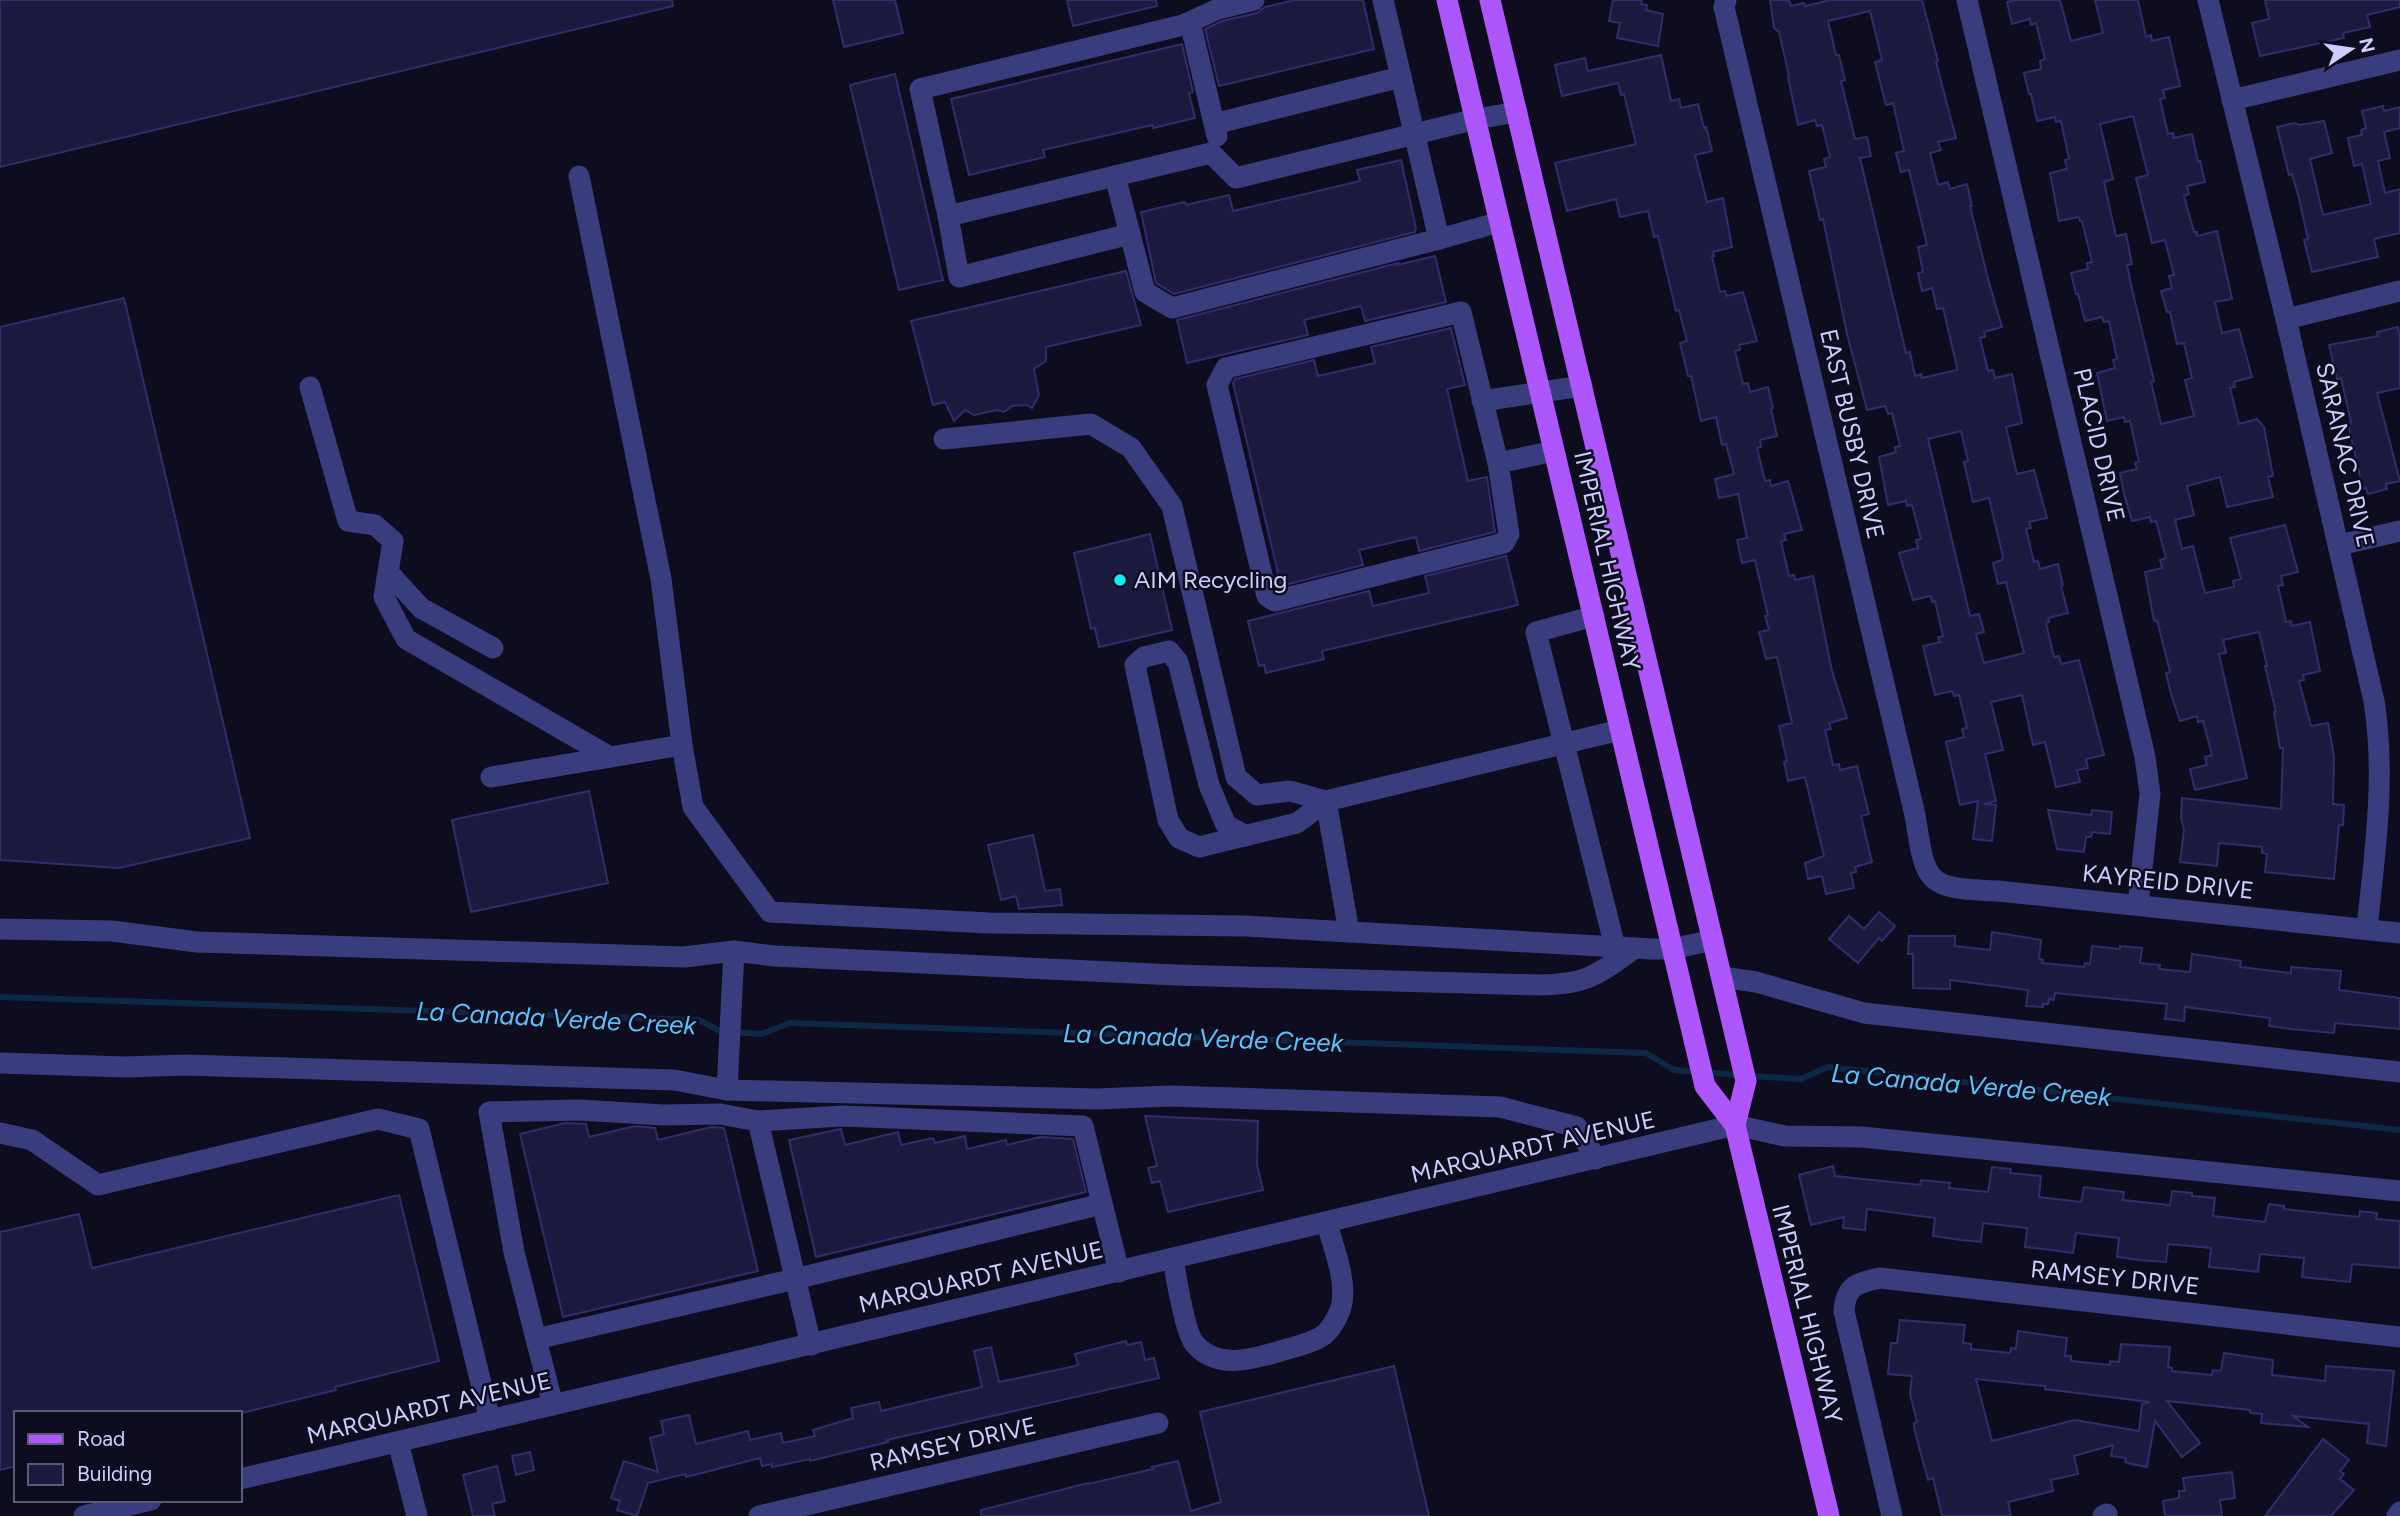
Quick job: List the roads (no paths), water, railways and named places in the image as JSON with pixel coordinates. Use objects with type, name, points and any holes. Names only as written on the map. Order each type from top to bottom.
[{"type":"main road","name":"IMPERIAL HIGHWAY","points":[[1447,0],[1705,1086],[1733,1118],[1829,1516]]},
{"type":"main road","name":"IMPERIAL HIGHWAY","points":[[1490,0],[1746,1081],[1733,1118]]},
{"type":"street","points":[[1130,234],[959,277],[920,89],[1190,22],[1218,9],[1254,0]]},
{"type":"street","points":[[1383,0],[1438,239]]},
{"type":"street","name":"EAST BUSBY DRIVE","points":[[1726,0],[1724,6],[1915,815],[1922,858],[1933,879]]},
{"type":"street","name":"PLACID DRIVE","points":[[1967,0],[2145,757],[2150,794],[2138,905]]},
{"type":"street","name":"SARANAC DRIVE","points":[[2208,0],[2286,319],[2374,701],[2379,738],[2380,786],[2367,928]]},
{"type":"street","points":[[1190,22],[1224,167]]},
{"type":"street","points":[[2232,100],[2400,60]]},
{"type":"street","points":[[1214,124],[1401,77]]},
{"type":"street","points":[[948,216],[1211,153],[1236,178],[1476,119],[1517,112]]},
{"type":"street","points":[[579,176],[661,579],[682,745],[693,807],[770,912],[989,923],[1245,926],[1672,949],[1713,940]]},
{"type":"street","points":[[1115,176],[1145,292],[1172,308],[1500,222]]},
{"type":"street","points":[[2286,319],[2400,291]]},
{"type":"street","points":[[1461,312],[1482,401],[1498,463],[1509,534],[1504,543],[1275,601],[1266,596],[1217,384],[1226,368],[1461,312]]},
{"type":"street","points":[[1482,401],[1582,386]]},
{"type":"street","points":[[310,387],[348,521],[374,525],[393,541],[384,597],[406,639],[610,757]]},
{"type":"street","points":[[944,439],[1091,424],[1131,448],[1172,506],[1236,776],[1257,795],[1290,791],[1326,801]]},
{"type":"street","points":[[1498,463],[1554,451]]},
{"type":"street","points":[[2339,545],[2400,531]]},
{"type":"street","points":[[388,572],[421,608],[493,648]]},
{"type":"street","points":[[1594,616],[1536,632],[1625,947]]},
{"type":"street","points":[[1246,835],[1226,825],[1209,785],[1178,662],[1169,651],[1144,657],[1135,665],[1168,820],[1179,838],[1199,847],[1297,823],[1326,801],[1620,730]]},
{"type":"street","points":[[1191,714],[1220,708]]},
{"type":"street","points":[[491,777],[682,745]]},
{"type":"street","points":[[1326,801],[1349,932]]},
{"type":"street","name":"KAYREID DRIVE","points":[[1933,879],[1950,888],[2400,933]]},
{"type":"street","points":[[0,929],[113,931],[197,943],[684,957],[734,951],[774,956],[1176,975],[1539,985],[1570,985],[1595,976],[1625,947]]},
{"type":"street","points":[[727,1090],[734,951]]},
{"type":"street","points":[[1722,977],[1756,982],[1864,1013],[2400,1072]]},
{"type":"street","points":[[0,1063],[127,1067],[186,1065],[674,1080],[727,1090],[1096,1099],[1171,1097],[1500,1107],[1577,1127],[1596,1159]]},
{"type":"street","points":[[553,1405],[514,1252],[489,1112],[579,1110],[663,1115],[720,1114],[758,1121],[843,1116],[1083,1126],[1119,1272]]},
{"type":"street","points":[[1733,1118],[1785,1136],[1862,1137],[2400,1191]]},
{"type":"street","name":"MARQUARDT AVENUE","points":[[242,1479],[1596,1159],[1733,1118]]},
{"type":"street","points":[[0,1133],[32,1140],[99,1185],[378,1119],[419,1129],[490,1420]]},
{"type":"street","points":[[758,1121],[811,1345]]},
{"type":"street","points":[[536,1339],[1102,1204]]},
{"type":"street","points":[[1172,1259],[1191,1340],[1205,1354],[1246,1361],[1309,1343],[1326,1333],[1336,1318],[1342,1304],[1342,1290],[1327,1223]]},
{"type":"street","name":"RAMSEY DRIVE","points":[[1844,1311],[1844,1300],[1853,1286],[1880,1278],[2400,1337]]},
{"type":"street","name":"IMPERIAL HIGHWAY","points":[[1844,1311],[1892,1516]]},
{"type":"street","name":"RAMSEY DRIVE","points":[[759,1516],[1158,1423]]},
{"type":"street","points":[[398,1442],[417,1516]]},
{"type":"street","points":[[84,1516],[143,1502]]},
{"type":"waterway","name":"La Canada Verde Creek","points":[[0,997],[699,1020],[720,1031],[761,1034],[790,1023],[1646,1053],[1674,1070],[1739,1075]]},
{"type":"waterway","name":"La Canada Verde Creek","points":[[1750,1076],[1801,1079],[1828,1067],[2400,1130]]},
{"type":"place","name":"AIM Recycling","points":[[1120,580]]}]
